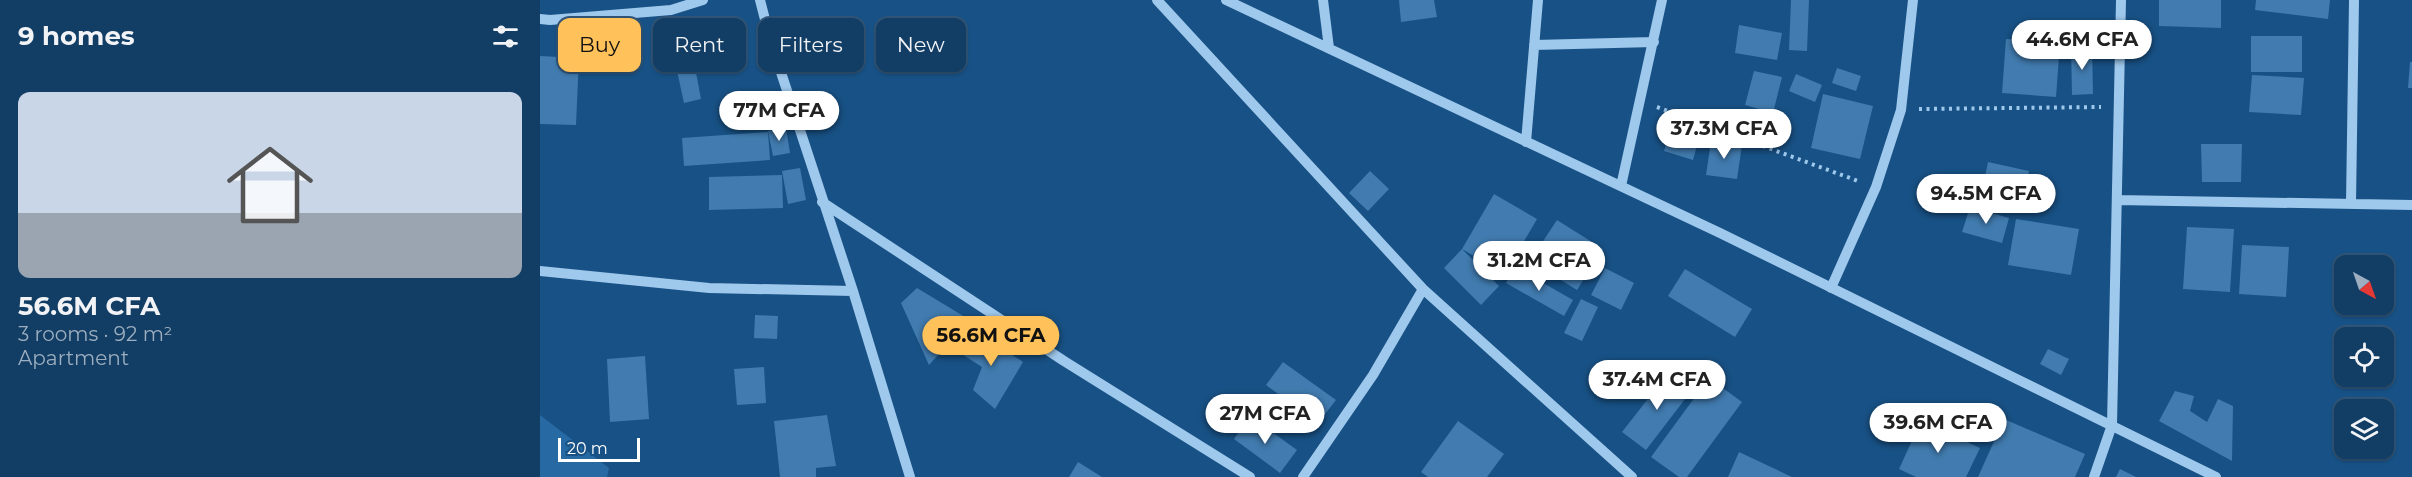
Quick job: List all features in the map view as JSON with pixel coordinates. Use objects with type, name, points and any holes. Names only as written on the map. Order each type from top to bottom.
[{"type":"street","points":[[540,19],[671,10],[703,0]]},
{"type":"street","points":[[760,0],[770,39],[853,291],[910,477]]},
{"type":"street","points":[[1157,0],[1423,289],[1632,477]]},
{"type":"street","points":[[1226,0],[1621,186],[2216,477]]},
{"type":"street","points":[[1323,0],[1329,48]]},
{"type":"street","points":[[1526,142],[1538,0]]},
{"type":"street","points":[[1621,186],[1662,0]]},
{"type":"street","points":[[1832,288],[1876,187],[1901,110],[1913,0]]},
{"type":"street","points":[[2094,477],[2112,426],[2121,0]]},
{"type":"street","points":[[2350,203],[2354,0]]},
{"type":"street","points":[[1534,45],[1654,42]]},
{"type":"street","points":[[2117,200],[2412,205]]},
{"type":"street","points":[[822,201],[1064,361],[1250,477]]},
{"type":"street","points":[[540,271],[710,288],[853,291]]},
{"type":"street","points":[[1303,477],[1373,375],[1423,289]]},
{"type":"path","points":[[1641,102],[1876,187]]},
{"type":"path","points":[[1901,110],[2119,107]]},
{"type":"shaded area","points":[[540,415],[609,468],[607,477],[540,477]]},
{"type":"building","points":[[1399,0],[1434,0],[1437,17],[1401,22]]},
{"type":"building","points":[[1791,0],[1809,0],[1807,51],[1789,50]]},
{"type":"building","points":[[2159,0],[2221,0],[2221,28],[2159,26]]},
{"type":"building","points":[[2256,0],[2330,0],[2328,19],[2255,10]]},
{"type":"building","points":[[1739,25],[1782,33],[1777,60],[1735,53]]},
{"type":"building","points":[[2251,36],[2302,36],[2302,72],[2251,72]]},
{"type":"building","points":[[2006,39],[2060,43],[2056,97],[2002,93]]},
{"type":"building","points":[[2071,47],[2092,47],[2093,94],[2072,95]]},
{"type":"building","points":[[540,56],[558,57],[558,72],[578,72],[576,125],[540,124]]},
{"type":"building","points":[[2410,62],[2412,62],[2412,88],[2408,88]]},
{"type":"building","points":[[1837,68],[1861,76],[1856,91],[1832,83]]},
{"type":"building","points":[[1754,71],[1782,77],[1773,113],[1745,105]]},
{"type":"building","points":[[677,72],[696,72],[701,99],[684,103]]},
{"type":"building","points":[[1796,74],[1822,85],[1815,102],[1789,91]]},
{"type":"building","points":[[2252,75],[2304,78],[2301,115],[2249,112]]},
{"type":"building","points":[[1823,94],[1873,106],[1860,159],[1811,148]]},
{"type":"building","points":[[1671,127],[1700,135],[1693,160],[1664,151]]},
{"type":"building","points":[[786,128],[790,153],[773,156],[768,131]]},
{"type":"building","points":[[768,132],[770,160],[684,166],[682,138]]},
{"type":"building","points":[[1711,141],[1742,145],[1737,179],[1706,175]]},
{"type":"building","points":[[2201,144],[2242,144],[2241,182],[2202,182]]},
{"type":"building","points":[[1988,162],[2029,171],[2021,210],[1980,202]]},
{"type":"building","points":[[800,168],[806,200],[788,204],[782,171]]},
{"type":"building","points":[[1370,171],[1389,189],[1368,211],[1349,193]]},
{"type":"building","points":[[782,175],[783,208],[709,210],[709,177]]},
{"type":"building","points":[[1494,194],[1537,219],[1505,274],[1462,249]]},
{"type":"building","points":[[1970,207],[2009,218],[2002,243],[1962,232]]},
{"type":"building","points":[[2016,219],[2079,229],[2071,275],[2008,265]]},
{"type":"building","points":[[1557,220],[1603,249],[1577,290],[1530,261]]},
{"type":"building","points":[[2187,227],[2234,229],[2230,292],[2183,289]]},
{"type":"building","points":[[2242,245],[2289,247],[2286,297],[2239,294]]},
{"type":"building","points":[[1462,249],[1499,286],[1481,305],[1444,268]]},
{"type":"building","points":[[1515,267],[1573,300],[1564,316],[1506,283]]},
{"type":"building","points":[[1605,268],[1634,283],[1621,310],[1591,295]]},
{"type":"building","points":[[1685,269],[1752,309],[1735,337],[1668,296]]},
{"type":"building","points":[[917,288],[970,320],[929,365],[901,303]]},
{"type":"building","points":[[1581,299],[1598,307],[1582,341],[1564,333]]},
{"type":"building","points":[[755,315],[778,316],[777,339],[754,338]]},
{"type":"building","points":[[974,329],[1023,362],[995,409],[973,390],[982,367],[957,351]]},
{"type":"building","points":[[2048,349],[2069,359],[2061,375],[2040,364]]},
{"type":"building","points":[[645,356],[649,419],[610,422],[607,359]]},
{"type":"building","points":[[1283,362],[1336,400],[1318,423],[1266,385]]},
{"type":"building","points":[[764,367],[766,403],[737,405],[734,369]]},
{"type":"building","points":[[1669,372],[1692,390],[1646,450],[1622,432]]},
{"type":"building","points":[[1709,378],[1742,402],[1687,477],[1679,477],[1651,457]]},
{"type":"building","points":[[2175,391],[2194,396],[2190,411],[2207,422],[2218,399],[2233,406],[2232,461],[2159,421]]},
{"type":"building","points":[[827,415],[836,466],[816,468],[816,477],[780,477],[774,421]]},
{"type":"building","points":[[1250,416],[1297,450],[1280,473],[1234,439]]},
{"type":"building","points":[[2004,419],[2085,454],[2075,477],[1978,477]]},
{"type":"building","points":[[1458,421],[1504,454],[1487,477],[1428,477],[1421,472]]},
{"type":"building","points":[[1921,421],[1980,448],[1966,477],[1916,477],[1899,469]]},
{"type":"building","points":[[1739,452],[1792,477],[1728,477]]},
{"type":"building","points":[[1078,462],[1102,477],[1069,477]]},
{"type":"building","points":[[2120,469],[2136,477],[2116,477]]}]
